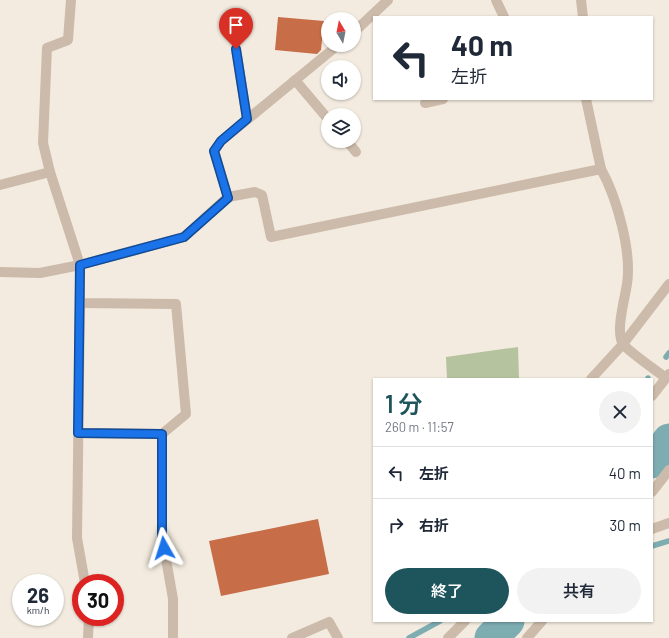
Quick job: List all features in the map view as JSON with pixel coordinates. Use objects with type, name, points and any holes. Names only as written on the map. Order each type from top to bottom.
[{"type":"street","points":[[71,0],[68,40],[47,48],[43,143],[50,172],[80,265],[77,538],[83,574]]},
{"type":"street","points":[[361,25],[388,0]]},
{"type":"street","points":[[496,0],[504,16]]},
{"type":"street","points":[[581,0],[582,16]]},
{"type":"street","points":[[236,49],[247,119]]},
{"type":"street","points":[[228,198],[214,151],[221,141],[329,52]]},
{"type":"street","points":[[295,80],[321,111]]},
{"type":"street","points":[[425,103],[438,100]]},
{"type":"street","points":[[586,100],[601,169],[611,187],[623,232],[629,274],[619,334],[623,344],[668,376],[653,395]]},
{"type":"street","points":[[353,148],[356,152]]},
{"type":"street","points":[[0,272],[40,273],[80,265],[184,237],[228,198],[255,192],[262,195],[271,237],[601,169]]},
{"type":"street","points":[[0,185],[50,172]]},
{"type":"street","points":[[592,378],[623,344],[669,284]]},
{"type":"street","points":[[78,433],[162,434],[186,414],[176,304],[80,303]]},
{"type":"street","points":[[162,434],[162,536],[173,599],[173,638]]},
{"type":"street","points":[[653,491],[669,470]]},
{"type":"street","points":[[653,529],[669,523]]},
{"type":"street","points":[[292,638],[329,622],[338,638]]},
{"type":"street","points":[[448,638],[465,622]]},
{"type":"street","points":[[527,638],[541,622]]},
{"type":"street","points":[[88,638],[89,626]]},
{"type":"green space","points":[[518,347],[519,378],[447,378],[446,357]]},
{"type":"building","points":[[278,17],[321,21],[321,50],[317,54],[275,50]]},
{"type":"building","points":[[318,519],[329,574],[221,596],[209,541]]},
{"type":"waterway","points":[[666,357],[669,353]]},
{"type":"waterway","points":[[653,461],[669,440]]},
{"type":"waterway","points":[[653,546],[669,541]]},
{"type":"waterway","points":[[409,638],[438,622]]},
{"type":"waterway","points":[[491,638],[507,622]]},
{"type":"route","points":[[164,548],[162,536],[162,434],[78,433],[80,265],[184,237],[228,198],[214,151],[221,141],[247,119],[236,49]]}]
